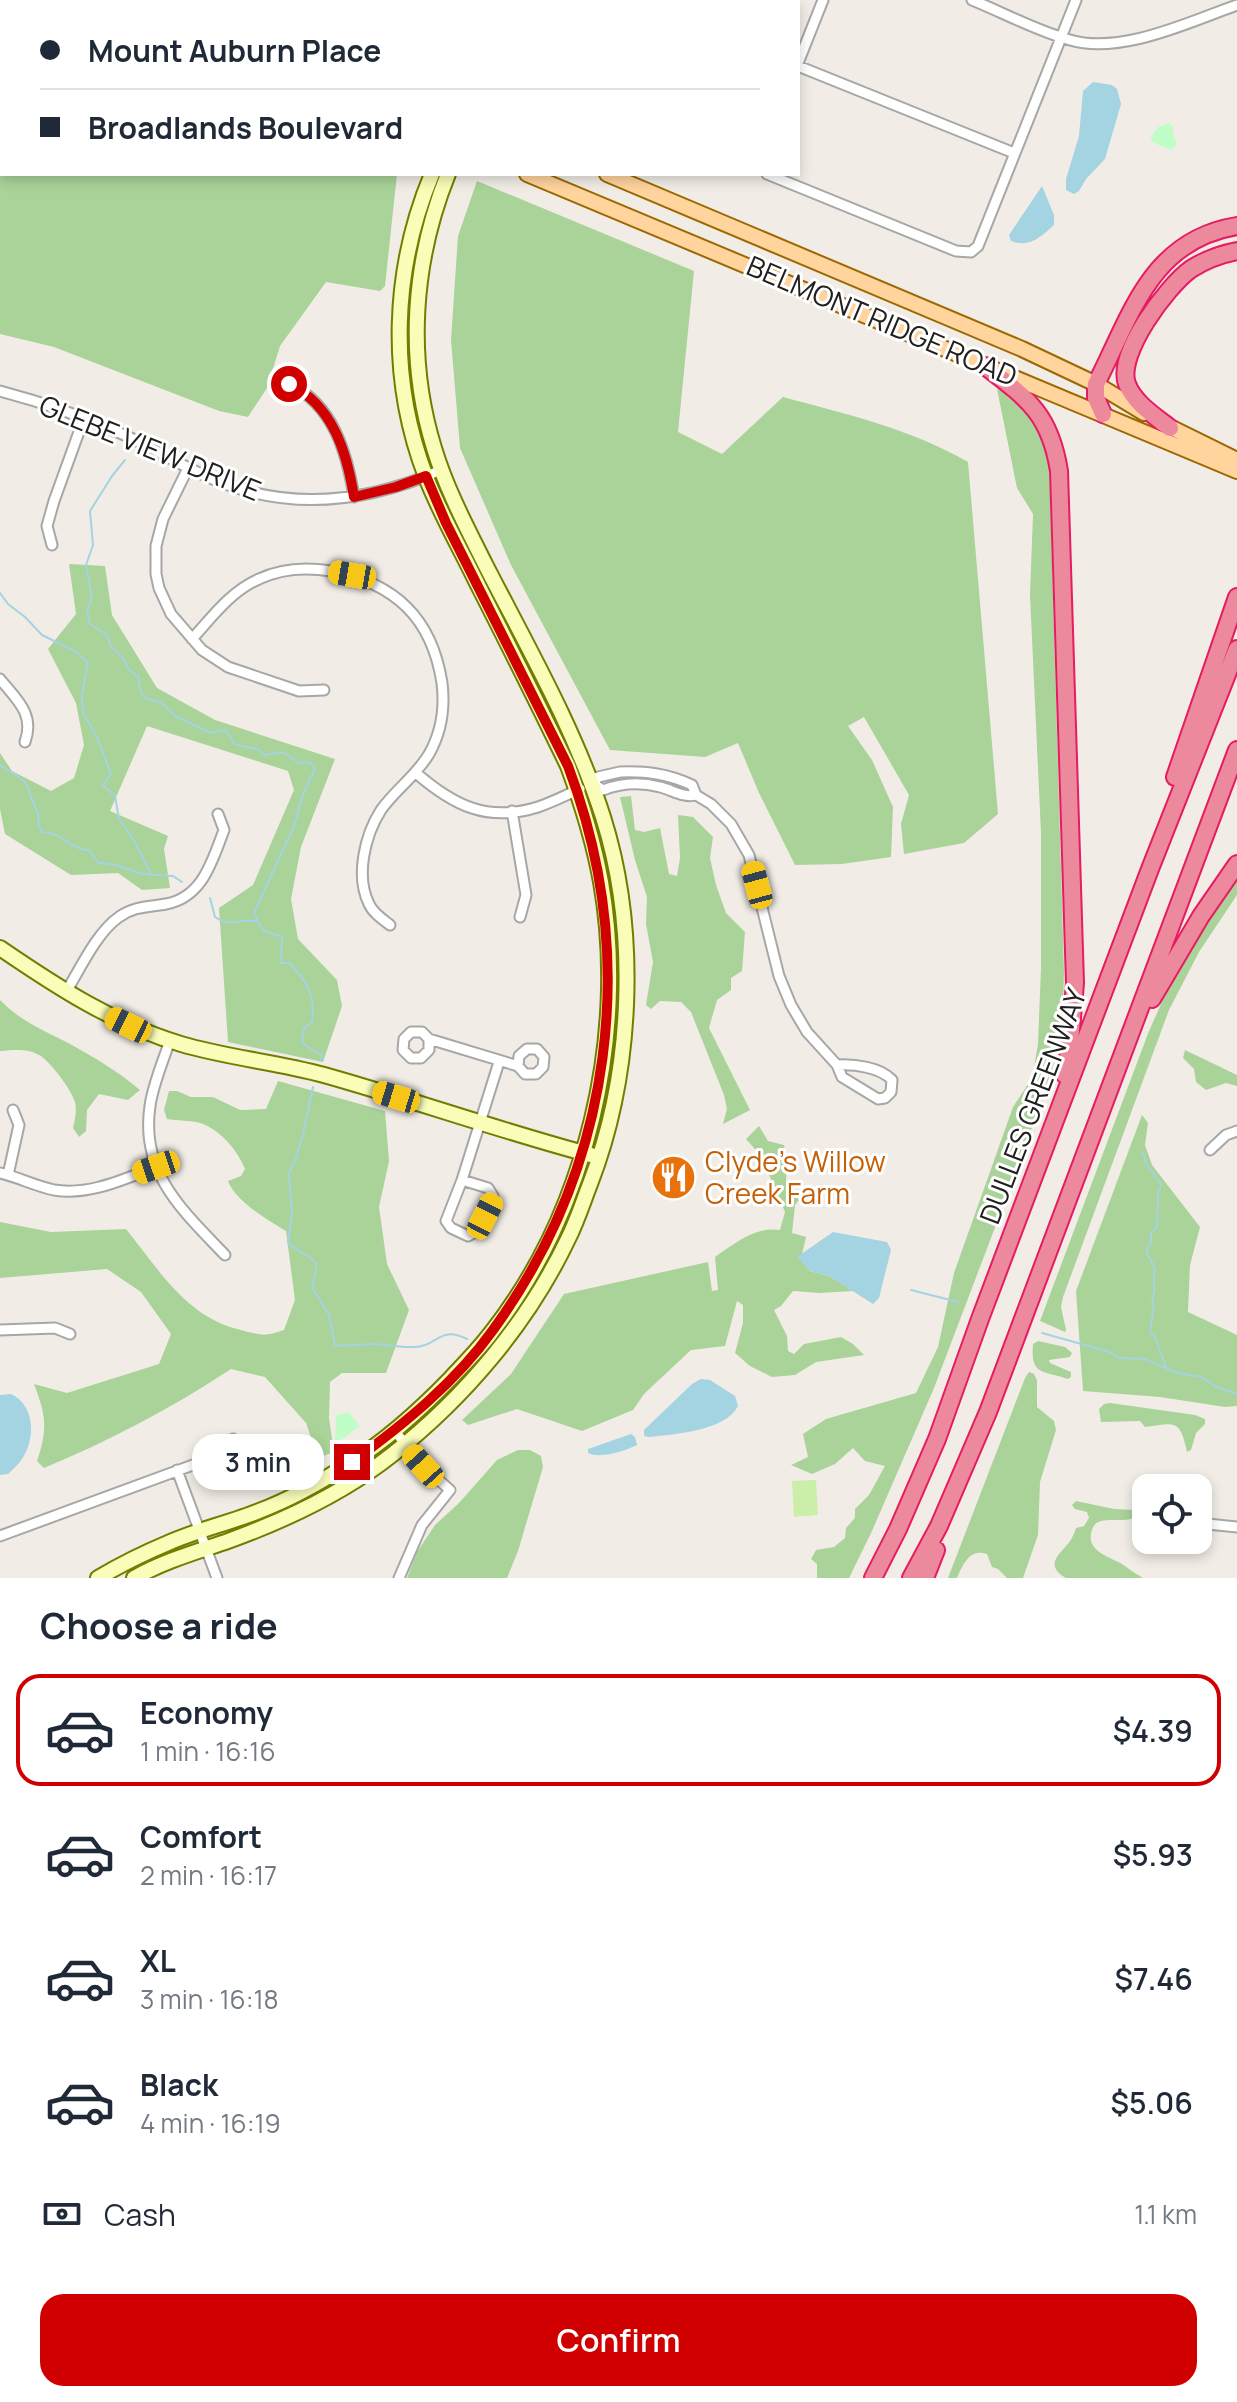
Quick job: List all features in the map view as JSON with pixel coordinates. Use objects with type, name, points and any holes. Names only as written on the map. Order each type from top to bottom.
[{"type":"highway","points":[[1103,414],[1096,398],[1096,384],[1146,286],[1161,264],[1179,248],[1197,238],[1237,226]]},
{"type":"highway","points":[[1170,428],[1133,395],[1125,377],[1128,356],[1159,301],[1182,277],[1207,261],[1237,251]]},
{"type":"highway","points":[[985,366],[1023,395],[1045,423],[1057,453],[1061,503],[1075,983],[1073,1018],[1069,1053],[1060,1087],[1016,1226]]},
{"type":"highway","points":[[1150,869],[1156,834],[1237,597]]},
{"type":"highway","name":"DULLES GREENWAY","points":[[873,1578],[937,1439],[1150,869],[1237,649]]},
{"type":"highway","points":[[925,1578],[980,1446],[1003,1376],[1237,750]]},
{"type":"highway","points":[[1130,1035],[1201,916],[1237,864]]},
{"type":"highway","points":[[911,1578],[939,1526],[1003,1376]]},
{"type":"main road","points":[[98,1578],[197,1527],[259,1511],[302,1491],[352,1462],[433,1396],[492,1332],[524,1284],[557,1224],[583,1153],[601,1068],[607,1013],[608,955],[601,884],[587,787],[552,696],[441,470],[424,412],[416,329],[419,276],[444,176]]},
{"type":"main road","points":[[134,1578],[316,1503],[371,1470],[405,1444],[457,1396],[513,1331],[568,1239],[600,1157],[619,1077],[624,1026],[623,924],[616,872],[603,816],[558,746],[446,523],[426,476],[403,389],[399,328],[407,255],[420,203],[444,176]]},
{"type":"main road","name":"BELMONT RIDGE ROAD","points":[[532,176],[1237,471]]},
{"type":"main road","name":"BELMONT RIDGE ROAD","points":[[612,176],[1022,349],[1096,384],[1170,428],[1237,460]]},
{"type":"main road","points":[[0,948],[66,992],[128,1025],[170,1040],[322,1075],[600,1157]]},
{"type":"street","points":[[800,60],[823,0]]},
{"type":"street","points":[[972,0],[1071,41],[1096,43],[1129,41],[1148,36],[1237,5]]},
{"type":"street","points":[[772,176],[964,253],[971,252],[978,246],[1076,0]]},
{"type":"street","points":[[800,66],[1014,153]]},
{"type":"street","points":[[289,384],[304,391],[322,409],[332,425],[349,468],[354,497]]},
{"type":"street","name":"GLEBE VIEW DRIVE","points":[[0,391],[84,418],[123,434],[188,468],[232,487],[262,495],[309,500],[354,497],[396,487],[441,470]]},
{"type":"street","points":[[52,545],[47,526],[84,418]]},
{"type":"street","points":[[188,468],[163,519],[156,546],[155,561],[164,601],[192,639],[214,659],[243,673],[299,691],[324,690]]},
{"type":"street","points":[[192,639],[239,591],[259,578],[283,571],[312,569],[364,579],[387,590],[420,623],[441,678],[442,711],[438,734],[416,773],[381,811],[365,852],[364,882],[369,905],[377,916],[390,925]]},
{"type":"street","points":[[0,679],[24,710],[29,729],[25,742]]},
{"type":"street","points":[[416,773],[438,792],[462,805],[489,811],[540,806],[610,774],[651,772],[692,785],[696,795],[723,815],[749,855],[783,988],[807,1032],[837,1065],[842,1077],[878,1099],[885,1098],[891,1092],[892,1080],[885,1074],[850,1064],[837,1065]]},
{"type":"street","points":[[512,811],[526,895],[520,917]]},
{"type":"street","points":[[66,992],[103,932],[119,917],[141,907],[176,901],[201,882],[224,830],[218,814]]},
{"type":"street","points":[[429,1039],[518,1066]]},
{"type":"street","points":[[170,1040],[150,1108],[149,1140],[156,1167],[169,1194],[225,1255]]},
{"type":"street","points":[[462,1180],[488,1188],[493,1196],[477,1231],[468,1236],[451,1228],[446,1221],[499,1062]]},
{"type":"street","points":[[13,1110],[19,1125],[4,1174],[54,1190],[83,1191],[156,1167]]},
{"type":"street","points":[[1210,1150],[1226,1135],[1237,1131]]},
{"type":"street","points":[[0,1330],[55,1328],[70,1334]]},
{"type":"street","points":[[394,1430],[423,1466],[450,1490],[422,1525],[399,1578]]},
{"type":"street","points":[[0,1536],[220,1455],[233,1439]]},
{"type":"street","points":[[177,1470],[217,1578]]},
{"type":"street","points":[[1212,1524],[1237,1527]]},
{"type":"green space","points":[[1169,123],[1177,144],[1171,150],[1150,139],[1158,127]]},
{"type":"green space","points":[[0,176],[397,176],[385,286],[380,291],[326,282],[280,346],[267,388],[248,417],[219,411],[54,347],[0,334]]},
{"type":"green space","points":[[477,181],[694,271],[678,432],[722,454],[783,397],[901,431],[968,462],[998,814],[964,843],[904,854],[901,824],[909,795],[864,717],[848,726],[872,760],[893,807],[891,857],[842,864],[795,865],[738,743],[705,757],[610,750],[511,565],[460,448],[451,340],[458,236]]},
{"type":"green space","points":[[997,389],[1021,399],[1039,424],[1049,460],[1063,1014],[1055,1061],[1021,1159],[934,1388],[872,1531],[849,1578],[817,1578],[817,1564],[811,1559],[816,1550],[834,1547],[845,1538],[846,1528],[855,1518],[855,1509],[869,1495],[885,1466],[865,1461],[853,1448],[835,1464],[812,1474],[791,1465],[808,1457],[803,1434],[826,1419],[916,1393],[938,1347],[954,1273],[1013,1107],[1032,1078],[1038,1044],[1041,833],[1030,595],[1033,514],[1017,488]]},
{"type":"green space","points":[[69,564],[105,566],[112,615],[157,688],[215,720],[335,759],[301,847],[291,899],[298,939],[337,980],[342,1006],[323,1062],[228,1042],[219,908],[253,885],[294,790],[288,771],[147,726],[110,811],[168,836],[164,849],[170,888],[142,890],[118,873],[71,875],[5,834],[0,809],[0,753],[12,771],[51,791],[74,778],[84,745],[76,703],[48,649],[76,614]]},
{"type":"green space","points":[[631,796],[635,830],[644,832],[660,828],[669,874],[677,876],[680,858],[678,815],[693,817],[713,837],[710,858],[716,885],[726,913],[745,932],[742,971],[731,978],[731,990],[717,1000],[709,1028],[750,1110],[723,1124],[727,1109],[724,1095],[691,1012],[681,1002],[660,1001],[651,1009],[646,1005],[653,962],[646,924],[647,897],[620,797]]},
{"type":"green space","points":[[1237,873],[1237,895],[1199,952],[1169,1010],[1063,1297],[1061,1307],[1065,1332],[1040,1321],[1149,1031],[1174,975]]},
{"type":"green space","points":[[0,1000],[24,1020],[97,1060],[140,1090],[128,1100],[99,1094],[87,1110],[86,1131],[79,1137],[73,1128],[76,1108],[73,1096],[49,1063],[30,1051],[0,1051]]},
{"type":"green space","points":[[1185,1050],[1237,1075],[1237,1086],[1226,1083],[1206,1090],[1196,1082],[1194,1069],[1183,1058]]},
{"type":"green space","points":[[278,1081],[385,1111],[389,1161],[379,1207],[387,1264],[409,1310],[386,1373],[342,1373],[330,1382],[329,1418],[334,1452],[318,1458],[306,1423],[265,1377],[231,1369],[140,1423],[44,1468],[37,1461],[44,1422],[34,1384],[67,1393],[159,1364],[171,1334],[141,1292],[107,1269],[0,1278],[0,1222],[51,1232],[126,1229],[163,1276],[205,1315],[222,1324],[258,1334],[284,1330],[295,1300],[286,1231],[237,1196],[228,1181],[241,1176],[245,1169],[227,1142],[200,1123],[167,1119],[164,1110],[169,1091],[191,1097],[213,1097],[240,1110],[266,1109]]},
{"type":"green space","points":[[1142,1115],[1148,1123],[1145,1145],[1152,1165],[1200,1227],[1190,1265],[1188,1312],[1237,1335],[1237,1406],[1083,1391],[1076,1291]]},
{"type":"green space","points":[[759,1126],[768,1141],[784,1145],[786,1180],[799,1200],[795,1205],[792,1233],[806,1237],[802,1254],[798,1257],[810,1271],[829,1276],[853,1291],[793,1291],[774,1310],[787,1336],[788,1351],[794,1354],[804,1344],[841,1337],[864,1355],[816,1362],[795,1375],[772,1377],[750,1366],[735,1353],[743,1323],[743,1305],[737,1301],[725,1346],[691,1350],[644,1394],[633,1410],[582,1431],[517,1409],[468,1425],[462,1420],[511,1374],[564,1294],[708,1262],[712,1291],[718,1290],[715,1257],[754,1233],[780,1230],[785,1212],[761,1156],[746,1139]]},
{"type":"green space","points":[[1038,1341],[1065,1347],[1072,1353],[1070,1357],[1049,1360],[1071,1372],[1071,1377],[1068,1379],[1036,1367],[1033,1344]]},
{"type":"green space","points":[[1029,1372],[1037,1380],[1037,1407],[1054,1421],[1056,1430],[1040,1482],[1038,1535],[1023,1578],[1007,1578],[992,1567],[987,1554],[976,1553],[968,1558],[957,1578],[948,1578],[1025,1378]]},
{"type":"green space","points":[[1110,1403],[1195,1415],[1205,1419],[1205,1424],[1196,1433],[1191,1450],[1187,1452],[1182,1433],[1175,1425],[1145,1427],[1140,1421],[1101,1422],[1099,1409]]},
{"type":"green space","points":[[349,1412],[360,1426],[335,1441],[336,1415]]},
{"type":"green space","points":[[518,1450],[530,1450],[541,1456],[543,1467],[507,1578],[407,1578],[417,1552],[435,1525],[497,1460]]},
{"type":"green space","points":[[816,1480],[818,1515],[794,1517],[792,1481]]},
{"type":"green space","points":[[1076,1501],[1132,1510],[1132,1518],[1096,1523],[1091,1537],[1099,1552],[1143,1578],[1066,1578],[1056,1570],[1056,1558],[1076,1528],[1084,1526],[1089,1518],[1087,1512],[1072,1505]]},
{"type":"water","points":[[1093,82],[1112,85],[1117,89],[1121,104],[1105,159],[1074,194],[1066,190],[1066,179],[1079,136],[1083,91]]},
{"type":"water","points":[[1042,186],[1054,215],[1054,225],[1029,242],[1011,241],[1009,235]]},
{"type":"water","points":[[833,1232],[887,1242],[891,1250],[879,1298],[873,1304],[829,1276],[810,1271],[797,1257]]},
{"type":"water","points":[[701,1379],[710,1380],[735,1396],[738,1406],[732,1414],[698,1430],[644,1436],[644,1430]]},
{"type":"water","points":[[11,1394],[19,1399],[29,1414],[30,1442],[21,1461],[8,1474],[0,1475],[0,1395]]},
{"type":"water","points":[[631,1434],[637,1445],[606,1455],[588,1453],[588,1449]]},
{"type":"waterway","points":[[125,460],[90,511],[93,545],[86,565],[92,597],[87,612],[90,624],[107,635],[110,645],[131,672],[138,676],[141,693],[147,699],[160,702],[177,717],[211,733],[226,730],[234,744],[259,750],[264,755],[283,752],[299,763],[309,762],[315,768],[294,826],[254,913],[258,922]]},
{"type":"waterway","points":[[0,593],[42,635],[77,652],[88,663],[82,695],[83,713],[97,737],[111,774],[103,785],[115,796],[119,819],[151,873]]},
{"type":"waterway","points":[[0,765],[26,784],[42,832],[56,835],[77,848],[89,850],[98,863],[113,864],[143,874],[173,876],[182,882]]},
{"type":"waterway","points":[[210,898],[215,917],[226,922],[258,922],[264,931],[282,937],[281,963],[290,963],[311,997],[312,1022],[303,1032],[303,1044],[322,1055],[321,1060]]},
{"type":"waterway","points":[[313,1087],[303,1134],[289,1173],[292,1212],[288,1243],[315,1262],[312,1287],[329,1315],[335,1345],[413,1347],[450,1334],[467,1339]]},
{"type":"waterway","points":[[1143,1152],[1146,1164],[1161,1184],[1157,1227],[1151,1233],[1151,1242],[1146,1251],[1155,1268],[1150,1332],[1155,1337],[1166,1367]]},
{"type":"waterway","points":[[911,1290],[958,1302]]},
{"type":"waterway","points":[[1042,1333],[1110,1352],[1119,1358],[1144,1359],[1178,1373],[1201,1377],[1216,1387],[1237,1394]]},
{"type":"place","name":"Clyde's Willow Creek Farm","points":[[674,1178]]},
{"type":"route","points":[[289,384],[304,391],[322,409],[332,425],[349,468],[354,497],[426,476],[446,523],[568,766],[596,858],[608,955],[605,1040],[597,1095],[578,1169],[557,1224],[524,1284],[473,1355],[411,1417],[352,1462]]}]
